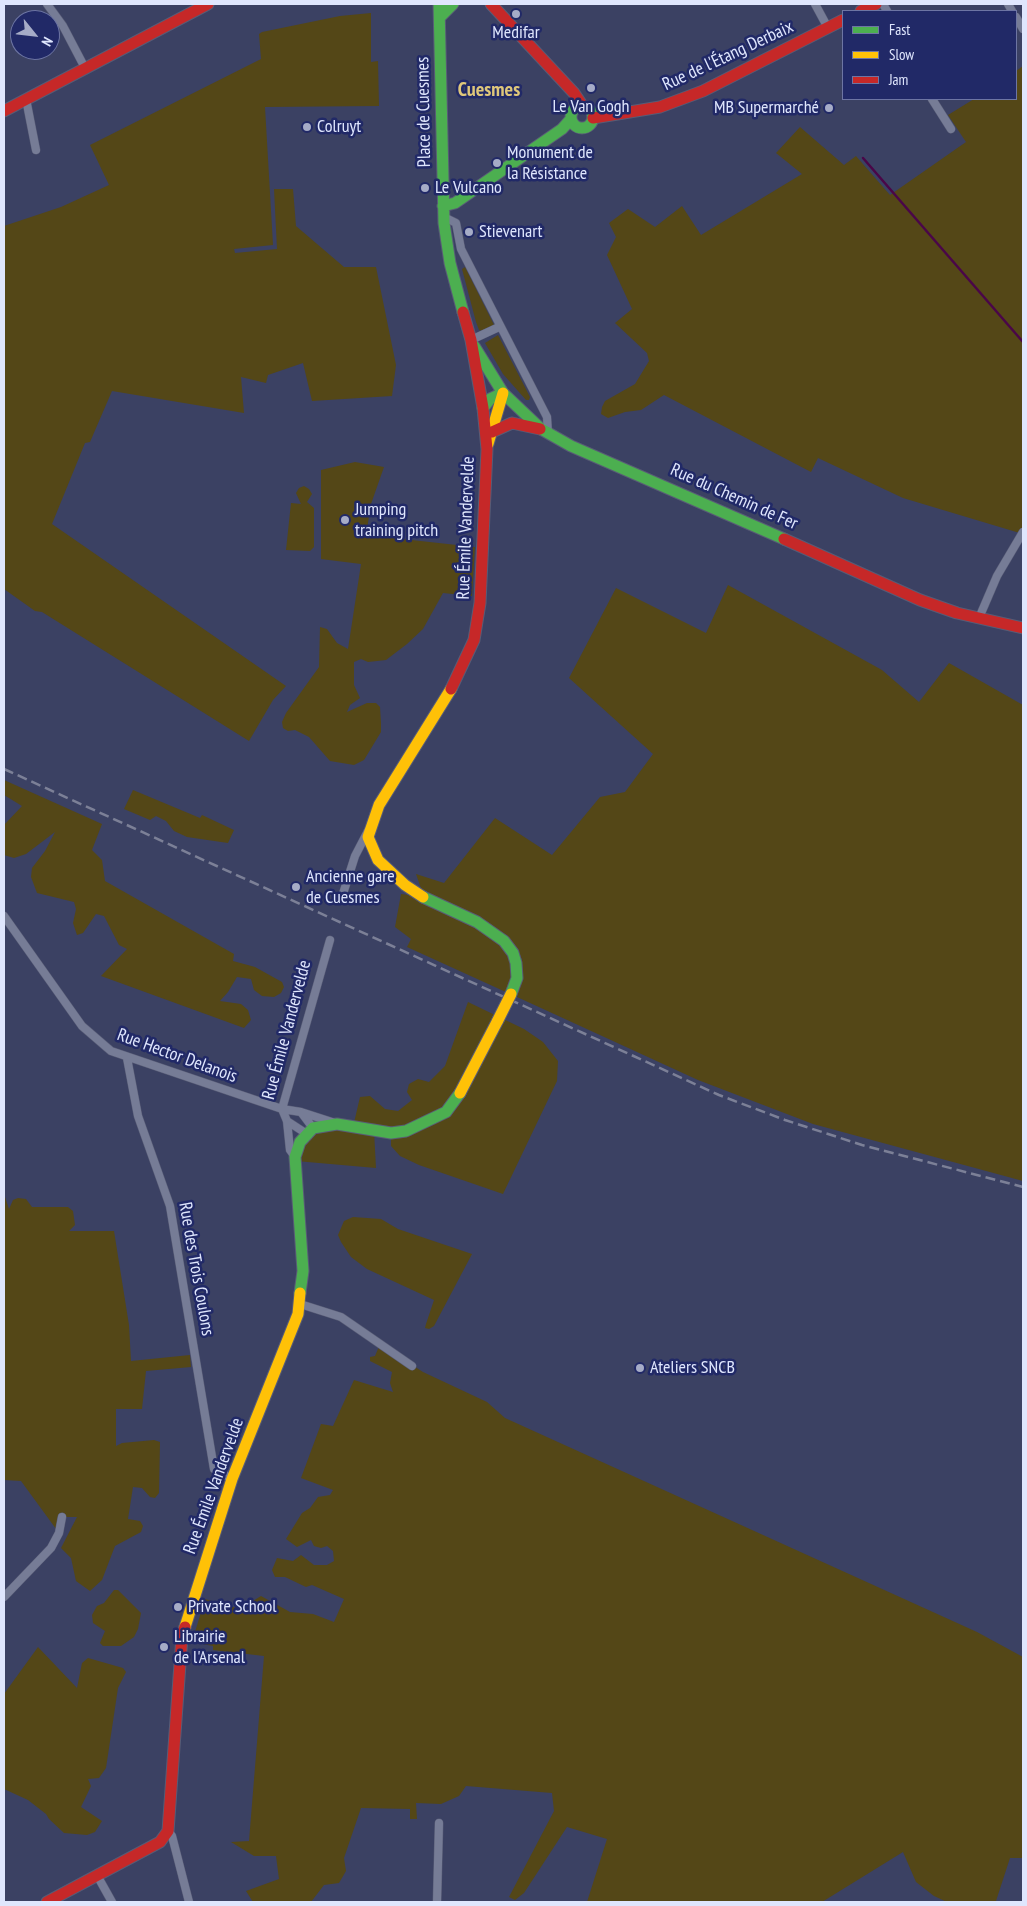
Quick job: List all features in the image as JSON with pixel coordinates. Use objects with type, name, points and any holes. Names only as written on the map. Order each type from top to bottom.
[{"type":"main road","points":[[4,111],[208,4]]},
{"type":"main road","name":"Place de Cuesmes","points":[[439,4],[444,211]]},
{"type":"main road","points":[[440,17],[453,4]]},
{"type":"main road","points":[[444,211],[464,194],[562,129],[574,123],[588,126],[593,118],[590,109],[582,105],[491,4]]},
{"type":"main road","points":[[863,10],[876,4]]},
{"type":"main road","name":"Rue de l'Étang Derbaix","points":[[593,118],[660,106],[682,99],[725,81],[842,21]]},
{"type":"main road","points":[[574,123],[572,111],[582,105]]},
{"type":"main road","points":[[443,190],[464,194]]},
{"type":"main road","name":"Rue Émile Vandervelde","points":[[370,827],[379,805],[456,683],[474,640],[480,603],[487,449],[483,408],[471,340],[450,263],[444,211]]},
{"type":"main road","name":"Rue du Chemin de Fer","points":[[471,340],[484,366],[503,393],[545,431],[572,446],[701,501],[920,600],[979,618],[1023,628]]},
{"type":"main road","points":[[483,408],[490,399],[503,393]]},
{"type":"main road","points":[[487,449],[503,393]]},
{"type":"main road","points":[[492,432],[512,423],[545,431]]},
{"type":"main road","points":[[295,1157],[300,1142],[310,1131],[337,1124],[391,1133],[406,1131],[446,1112],[463,1090],[511,994],[517,978],[514,953],[504,941],[475,921],[424,898],[387,871],[378,860],[369,843],[370,827]]},
{"type":"main road","name":"Rue Émile Vandervelde","points":[[168,1831],[182,1636],[232,1479],[288,1344],[300,1304],[303,1271],[295,1157]]},
{"type":"main road","points":[[48,1902],[98,1877],[160,1842],[168,1831]]},
{"type":"street","points":[[46,4],[63,26],[85,68]]},
{"type":"street","points":[[815,4],[828,28]]},
{"type":"street","points":[[1017,19],[1023,30]]},
{"type":"street","points":[[26,99],[36,150]]},
{"type":"street","points":[[933,100],[951,129]]},
{"type":"street","points":[[444,211],[456,223],[461,249],[499,327],[547,417],[545,431]]},
{"type":"street","points":[[471,340],[499,327]]},
{"type":"street","points":[[979,618],[997,576],[1023,532]]},
{"type":"street","name":"Rue Émile Vandervelde","points":[[341,900],[355,856],[370,827]]},
{"type":"street","name":"Rue Hector Delanois","points":[[4,916],[82,1026],[111,1051],[282,1109],[301,1112],[337,1124]]},
{"type":"street","name":"Rue Émile Vandervelde","points":[[295,1157],[290,1150],[287,1121],[282,1109],[330,940]]},
{"type":"street","name":"Rue des Trois Coulons","points":[[127,1058],[141,1125],[170,1206],[214,1469],[232,1479]]},
{"type":"street","points":[[301,1112],[310,1131]]},
{"type":"street","points":[[287,1121],[310,1131]]},
{"type":"street","points":[[300,1304],[341,1316],[412,1366]]},
{"type":"street","points":[[4,1597],[51,1548],[60,1533],[62,1516]]},
{"type":"street","points":[[437,1902],[439,1823]]},
{"type":"street","points":[[168,1831],[172,1836],[189,1902]]},
{"type":"street","points":[[98,1877],[112,1902]]},
{"type":"shaded area","points":[[371,13],[371,62],[378,61],[379,106],[265,107],[273,245],[234,249],[235,253],[277,249],[274,189],[293,189],[296,226],[344,267],[376,267],[396,365],[392,396],[312,401],[303,363],[268,375],[266,383],[241,377],[244,413],[112,391],[90,442],[85,443],[52,524],[286,686],[273,700],[249,741],[42,612],[35,611],[4,589],[4,226],[61,207],[109,185],[90,145],[261,59],[259,34],[262,32],[340,16]]},
{"type":"shaded area","points":[[1023,66],[1023,534],[903,498],[818,458],[811,472],[664,395],[641,410],[625,412],[608,418],[601,414],[605,401],[635,384],[649,361],[647,353],[615,323],[632,309],[607,255],[616,237],[609,223],[628,209],[655,227],[682,206],[701,235],[802,174],[776,153],[800,127],[844,165],[856,156],[890,195],[966,142],[948,115],[972,100],[1017,100],[1017,70]]},
{"type":"shaded area","points":[[465,267],[494,325],[482,331],[479,330],[476,322],[462,269]]},
{"type":"shaded area","points":[[498,335],[530,397],[529,400],[526,400],[503,374],[485,343]]},
{"type":"shaded area","points":[[355,462],[384,467],[371,504],[366,535],[475,547],[472,596],[443,593],[423,629],[407,644],[386,660],[368,662],[361,659],[354,662],[354,685],[360,698],[350,705],[347,712],[367,703],[376,703],[380,707],[381,732],[364,760],[354,765],[330,761],[309,737],[295,730],[288,731],[283,728],[282,722],[286,713],[319,667],[320,627],[327,629],[337,643],[348,649],[361,564],[321,559],[321,470]]},
{"type":"shaded area","name":"Jumping training pitch","points":[[304,486],[312,494],[307,502],[314,508],[314,547],[310,551],[286,550],[291,503],[301,504],[296,493],[299,488]]},
{"type":"shaded area","points":[[728,585],[882,670],[919,702],[949,663],[1023,705],[1023,1181],[813,1124],[698,1080],[517,997],[522,972],[522,960],[518,950],[505,942],[511,966],[511,981],[508,993],[407,947],[411,939],[395,927],[401,894],[424,897],[416,874],[444,883],[495,818],[552,855],[600,797],[625,792],[653,754],[569,678],[616,588],[706,633]]},
{"type":"shaded area","points":[[4,780],[102,824],[92,850],[102,860],[105,881],[234,954],[233,961],[255,967],[282,982],[284,987],[281,993],[274,997],[262,996],[254,990],[251,979],[237,977],[220,1001],[241,1004],[248,1010],[251,1020],[244,1028],[101,976],[127,949],[119,945],[104,916],[96,914],[83,933],[77,935],[73,923],[76,909],[74,902],[37,893],[31,877],[32,868],[45,851],[55,832],[26,854],[14,858],[4,855],[4,825],[22,806],[4,795]]},
{"type":"shaded area","points":[[133,790],[200,818],[202,815],[234,830],[228,843],[187,837],[174,831],[166,821],[156,816],[150,820],[124,809]]},
{"type":"shaded area","points":[[468,1002],[524,1029],[543,1042],[558,1061],[557,1081],[503,1194],[419,1165],[400,1156],[391,1146],[391,1133],[374,1131],[376,1168],[296,1161],[307,1134],[353,1127],[360,1097],[370,1096],[385,1109],[398,1111],[412,1100],[407,1092],[409,1084],[418,1079],[429,1082],[445,1066]]},
{"type":"shaded area","points":[[4,1194],[9,1209],[13,1200],[18,1198],[26,1199],[32,1207],[68,1207],[73,1211],[75,1225],[69,1231],[114,1231],[129,1325],[131,1361],[190,1355],[191,1367],[146,1371],[142,1409],[116,1409],[116,1446],[122,1443],[154,1440],[160,1442],[159,1493],[155,1498],[150,1497],[142,1488],[133,1487],[128,1519],[140,1521],[143,1526],[141,1532],[115,1546],[102,1580],[90,1591],[76,1581],[71,1558],[61,1548],[77,1517],[62,1517],[59,1533],[21,1481],[4,1480]]},
{"type":"shaded area","points":[[353,1217],[381,1219],[398,1229],[472,1254],[434,1326],[429,1329],[425,1328],[434,1300],[367,1269],[351,1257],[338,1235],[344,1221]]},
{"type":"shaded area","points":[[380,1344],[423,1372],[487,1402],[505,1418],[977,1632],[1023,1657],[1023,1858],[1010,1858],[996,1901],[947,1902],[934,1896],[916,1882],[903,1852],[822,1902],[587,1902],[607,1839],[567,1827],[524,1893],[515,1900],[509,1897],[554,1811],[552,1793],[466,1786],[459,1796],[441,1804],[416,1803],[417,1819],[410,1819],[410,1809],[361,1808],[344,1858],[346,1871],[339,1883],[324,1885],[311,1902],[253,1902],[246,1891],[279,1879],[276,1856],[254,1856],[231,1842],[249,1841],[264,1656],[213,1650],[213,1646],[192,1642],[205,1599],[240,1609],[261,1596],[290,1612],[313,1614],[334,1622],[344,1599],[312,1585],[306,1587],[285,1577],[275,1577],[272,1570],[277,1558],[293,1561],[301,1555],[314,1565],[327,1565],[334,1561],[333,1551],[327,1546],[321,1548],[314,1546],[311,1540],[297,1547],[286,1539],[302,1513],[310,1508],[318,1497],[330,1495],[333,1490],[301,1478],[321,1424],[333,1426],[354,1380],[393,1392],[390,1383],[392,1372],[370,1361],[370,1357],[375,1356]]},
{"type":"shaded area","points":[[114,1590],[118,1590],[141,1613],[138,1629],[134,1637],[121,1646],[103,1646],[100,1643],[105,1631],[93,1623],[92,1615],[97,1606],[104,1603]]},
{"type":"shaded area","points":[[38,1647],[77,1688],[82,1663],[88,1658],[123,1668],[126,1672],[118,1688],[106,1768],[99,1778],[88,1779],[91,1786],[81,1807],[102,1821],[95,1832],[87,1835],[64,1833],[46,1814],[28,1800],[4,1789],[4,1694]]},
{"type":"waterway","points":[[863,158],[1023,342]]},
{"type":"railway","points":[[4,769],[719,1095],[785,1120],[862,1145],[1023,1187]]},
{"type":"traffic: fast","points":[[439,4],[444,223],[450,263],[463,312]]},
{"type":"traffic: fast","points":[[440,17],[453,4]]},
{"type":"traffic: fast","points":[[582,106],[590,109],[593,117],[590,125],[582,128],[574,125],[571,117],[574,109],[582,106]]},
{"type":"traffic: fast","points":[[443,206],[455,203],[562,129],[571,119]]},
{"type":"traffic: fast","points":[[474,346],[503,393],[541,429],[571,446],[784,539]]},
{"type":"traffic: fast","points":[[483,408],[490,399],[503,393]]},
{"type":"traffic: fast","points":[[423,897],[477,922],[504,941],[513,953],[516,963],[517,978],[511,994]]},
{"type":"traffic: fast","points":[[300,1293],[303,1271],[295,1157],[300,1142],[313,1128],[337,1124],[391,1133],[406,1131],[446,1112],[460,1093]]},
{"type":"traffic: slow","points":[[488,444],[503,393]]},
{"type":"traffic: slow","points":[[423,897],[405,885],[378,860],[368,837],[379,805],[451,689]]},
{"type":"traffic: slow","points":[[498,1020],[511,994]]},
{"type":"traffic: slow","points":[[460,1093],[498,1020]]},
{"type":"traffic: slow","points":[[185,1627],[232,1479],[298,1314],[300,1293]]},
{"type":"traffic: jam","points":[[4,111],[208,4]]},
{"type":"traffic: jam","points":[[491,4],[574,93],[582,105]]},
{"type":"traffic: jam","points":[[863,10],[876,4]]},
{"type":"traffic: jam","points":[[593,118],[660,107],[703,91],[842,21]]},
{"type":"traffic: jam","points":[[451,689],[474,640],[480,603],[487,449],[483,408],[471,340],[463,312]]},
{"type":"traffic: jam","points":[[492,432],[512,423],[540,429]]},
{"type":"traffic: jam","points":[[784,539],[920,600],[957,613],[1023,628]]},
{"type":"traffic: jam","points":[[47,1902],[160,1842],[168,1831],[182,1636],[185,1627]]},
{"type":"place","name":"Medifar","points":[[516,14]]},
{"type":"place","name":"Le Van Gogh","points":[[591,88]]},
{"type":"place","name":"MB Supermarché","points":[[829,108]]},
{"type":"place","name":"Colruyt","points":[[307,127]]},
{"type":"place","name":"Monument de la Résistance","points":[[497,163]]},
{"type":"place","name":"Le Vulcano","points":[[425,188]]},
{"type":"place","name":"Stievenart","points":[[469,232]]},
{"type":"place","name":"Jumping training pitch","points":[[345,520]]},
{"type":"place","name":"Ancienne gare de Cuesmes","points":[[296,887]]},
{"type":"place","name":"Ateliers SNCB","points":[[640,1368]]},
{"type":"place","name":"Private School","points":[[178,1607]]},
{"type":"place","name":"Librairie de l'Arsenal","points":[[164,1647]]},
{"type":"district","name":"Cuesmes","points":[[489,90]]}]
